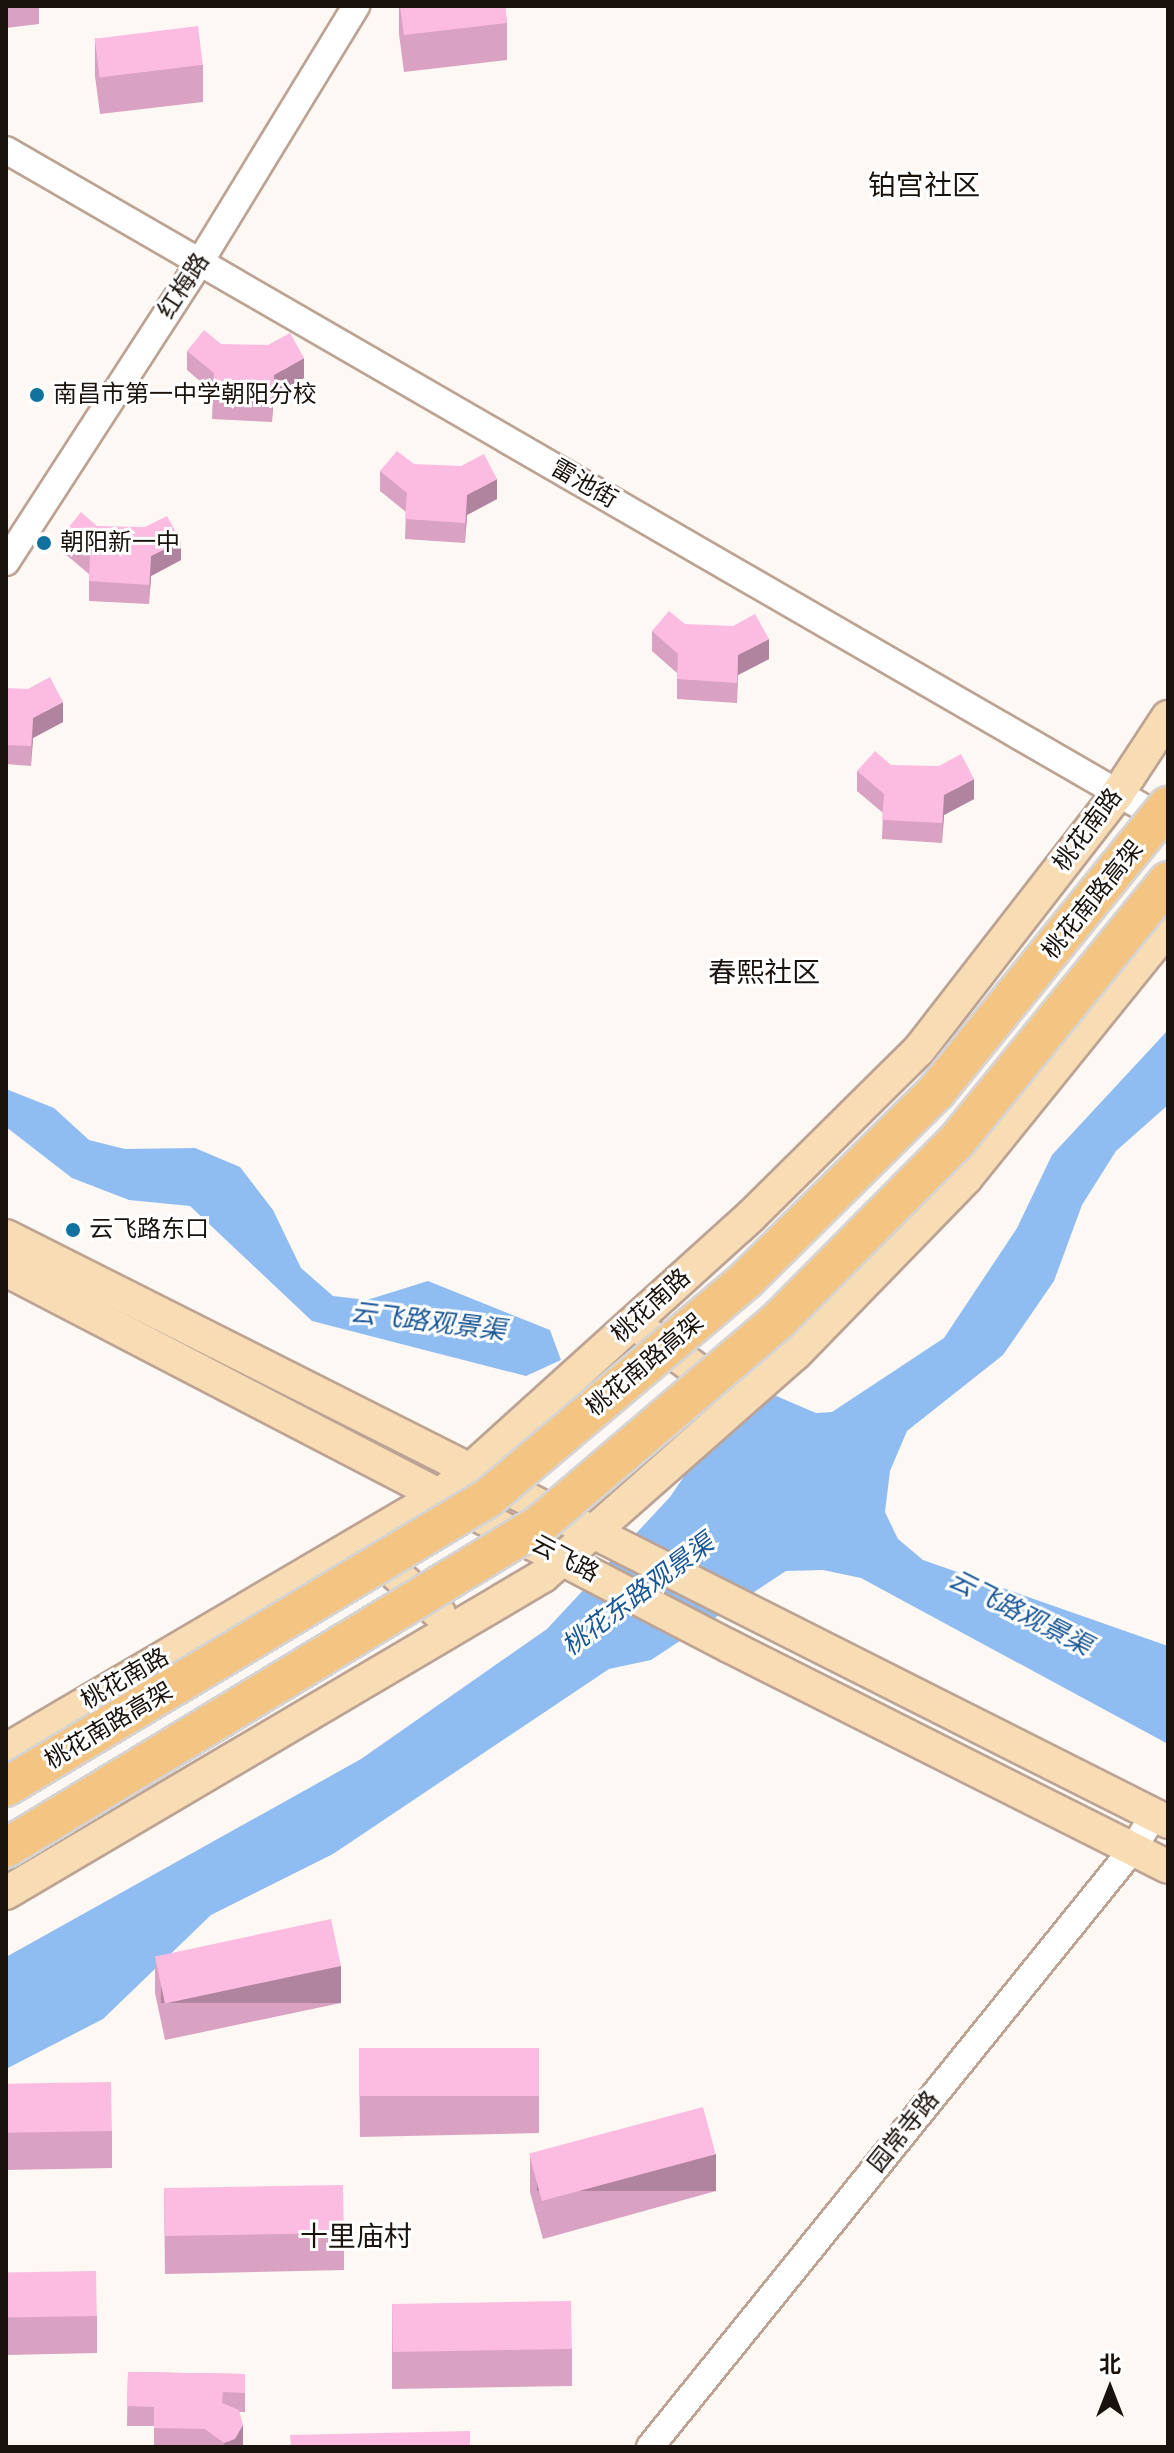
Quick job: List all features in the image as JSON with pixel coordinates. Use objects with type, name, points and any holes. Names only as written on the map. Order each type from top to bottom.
[{"type":"highway","name":"桃花南路高架","points":[[6,1787],[488,1498],[512,1478],[747,1279],[936,1092],[1164,812]]},
{"type":"highway","name":"桃花南路高架","points":[[6,1848],[539,1525],[778,1321],[956,1142],[1168,881]]},
{"type":"main road","name":"桃花南路","points":[[6,1750],[440,1495],[470,1470],[751,1216],[919,1050],[1118,793],[1168,717]]},
{"type":"main road","points":[[6,1893],[453,1626],[518,1595],[570,1562],[740,1401],[795,1354],[966,1178],[1168,928]]},
{"type":"main road","name":"云飞路","points":[[6,1236],[750,1614],[1161,1818]]},
{"type":"main road","name":"云飞路","points":[[6,1270],[729,1646],[1168,1867]]},
{"type":"main road","points":[[632,1323],[740,1401]]},
{"type":"main road","points":[[359,1540],[453,1626]]},
{"type":"street","name":"红梅路","points":[[6,562],[200,262],[356,6]]},
{"type":"street","name":"雷池街","points":[[6,150],[1118,793],[1164,812]]},
{"type":"street","name":"园常寺路","points":[[650,2447],[1161,1818]]},
{"type":"water","points":[[1168,1030],[1168,1105],[1116,1151],[1082,1205],[1054,1281],[1003,1355],[907,1431],[890,1471],[885,1512],[898,1539],[923,1560],[1168,1646],[1168,1744],[861,1578],[823,1570],[786,1571],[651,1660],[609,1669],[333,1854],[211,1915],[103,2019],[6,2069],[6,1957],[361,1759],[547,1629],[670,1497],[691,1466],[774,1395],[816,1413],[832,1412],[944,1338],[1017,1228],[1052,1155]]},
{"type":"water","name":"云飞路观景渠","points":[[6,1089],[54,1108],[89,1140],[125,1149],[195,1148],[240,1167],[273,1210],[301,1268],[333,1296],[367,1300],[428,1281],[550,1330],[561,1360],[526,1376],[312,1321],[190,1206],[129,1200],[72,1178],[6,1127]]},
{"type":"building","points":[[400,6],[505,6],[507,23],[404,35]]},
{"type":"building","points":[[198,26],[203,65],[100,77],[95,39]]},
{"type":"building","points":[[204,330],[221,344],[268,345],[290,333],[304,358],[274,375],[272,402],[212,399],[214,373],[187,351]]},
{"type":"building","points":[[397,451],[414,464],[461,466],[484,454],[497,479],[467,495],[465,523],[405,519],[407,493],[380,471]]},
{"type":"building","points":[[81,512],[97,526],[145,527],[167,516],[181,541],[151,556],[149,585],[89,581],[90,555],[64,533]]},
{"type":"building","points":[[669,611],[685,624],[733,626],[755,614],[769,639],[738,655],[737,683],[677,679],[678,654],[652,631]]},
{"type":"building","points":[[50,677],[63,702],[33,718],[31,746],[6,745],[6,688],[28,689]]},
{"type":"building","points":[[875,751],[891,765],[939,766],[961,754],[974,779],[944,795],[942,823],[882,820],[884,794],[857,771]]},
{"type":"building","points":[[331,1919],[341,1966],[165,2003],[155,1956]]},
{"type":"building","points":[[359,2048],[539,2048],[539,2096],[359,2096]]},
{"type":"building","points":[[111,2082],[112,2131],[7,2133],[6,2084]]},
{"type":"building","points":[[703,2107],[716,2154],[542,2201],[529,2154]]},
{"type":"building","points":[[343,2185],[344,2233],[165,2236],[164,2188]]},
{"type":"building","points":[[96,2271],[97,2316],[7,2318],[6,2273]]},
{"type":"building","points":[[571,2301],[572,2349],[393,2352],[392,2304]]},
{"type":"building","points":[[128,2372],[245,2374],[245,2393],[223,2392],[222,2403],[239,2410],[243,2425],[235,2439],[224,2443],[205,2429],[154,2428],[154,2407],[127,2406]]},
{"type":"building","points":[[470,2431],[470,2447],[291,2447],[290,2435]]},
{"type":"place","name":"南昌市第一中学朝阳分校","points":[[37,395]]},
{"type":"place","name":"朝阳新一中","points":[[44,543]]},
{"type":"place","name":"云飞路东口","points":[[73,1230]]},
{"type":"district","name":"铂宫社区","points":[[924,186]]},
{"type":"district","name":"春熙社区","points":[[764,973]]},
{"type":"district","name":"十里庙村","points":[[356,2237]]},
{"type":"water label","name":"桃花东路观景渠","points":[[638,1595]]}]
